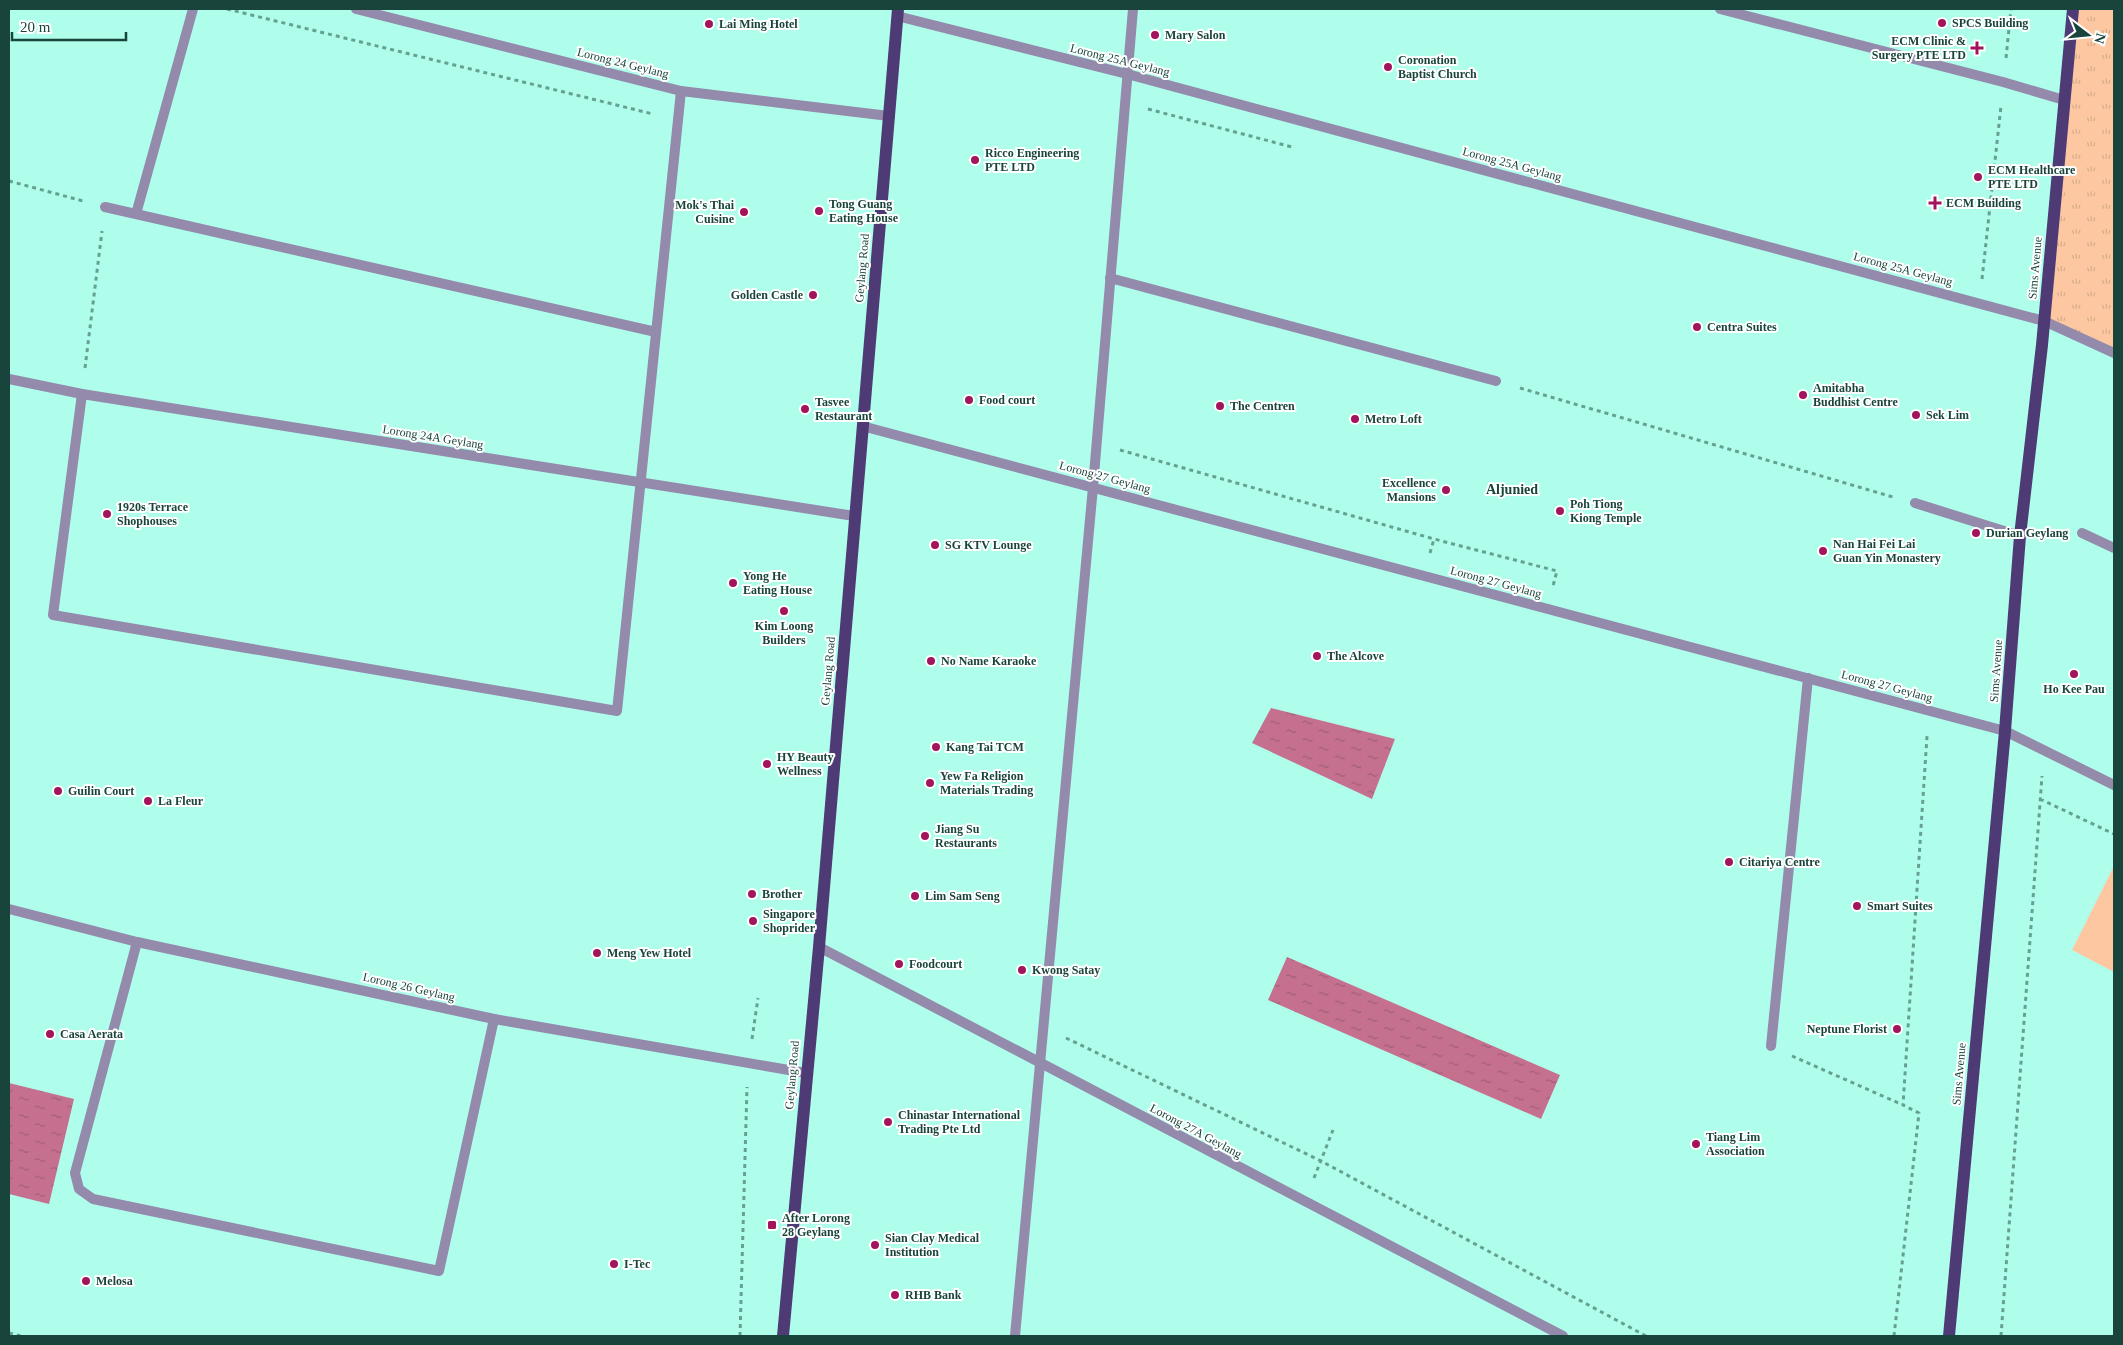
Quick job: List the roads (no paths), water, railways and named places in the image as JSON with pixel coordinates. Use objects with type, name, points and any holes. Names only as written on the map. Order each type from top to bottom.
[{"type":"main road","name":"Sims Avenue","points":[[1949,1336],[2005,731],[2020,536],[2044,321],[2072,9]]},
{"type":"main road","name":"Geylang Road","points":[[784,1336],[806,1073],[819,948],[898,12]]},
{"type":"street","points":[[136,214],[193,9]]},
{"type":"street","name":"Lorong 24 Geylang","points":[[356,9],[681,91],[889,116]]},
{"type":"street","points":[[1015,1336],[1093,487],[1133,9]]},
{"type":"street","points":[[1720,9],[2003,82],[2064,100]]},
{"type":"street","name":"Lorong 25A Geylang","points":[[898,12],[2044,321],[2114,353]]},
{"type":"street","points":[[82,394],[53,615],[617,711],[681,91]]},
{"type":"street","points":[[104,207],[656,332]]},
{"type":"street","points":[[1110,278],[1496,381]]},
{"type":"street","name":"Lorong 24A Geylang","points":[[9,379],[82,394],[854,516]]},
{"type":"street","name":"Lorong 27 Geylang","points":[[862,426],[2005,731],[2114,785]]},
{"type":"street","points":[[1915,503],[2020,536]]},
{"type":"street","points":[[2082,533],[2114,548]]},
{"type":"street","points":[[1771,1046],[1808,678]]},
{"type":"street","name":"Lorong 26 Geylang","points":[[9,909],[137,942],[494,1019],[806,1073]]},
{"type":"street","points":[[137,942],[75,1173],[79,1189],[93,1199],[438,1271],[494,1019]]},
{"type":"street","name":"Lorong 27A Geylang","points":[[819,948],[1562,1336]]},
{"type":"water","points":[[1271,708],[1395,739],[1372,799],[1252,743]]},
{"type":"water","points":[[1287,957],[1560,1075],[1541,1119],[1268,1000]]},
{"type":"water","points":[[9,1083],[74,1099],[49,1204],[9,1194]]},
{"type":"place","name":"SPCS Building","points":[[1942,23]]},
{"type":"place","name":"Lai Ming Hotel","points":[[709,24]]},
{"type":"place","name":"Mary Salon","points":[[1155,35]]},
{"type":"place","name":"ECM Clinic & Surgery PTE LTD","points":[[1977,48]]},
{"type":"place","name":"Coronation Baptist Church","points":[[1388,67]]},
{"type":"place","name":"Ricco Engineering PTE LTD","points":[[975,160]]},
{"type":"place","name":"ECM Healthcare PTE LTD","points":[[1978,177]]},
{"type":"place","name":"ECM Building","points":[[1935,203]]},
{"type":"place","name":"Tong Guang Eating House","points":[[819,211]]},
{"type":"place","name":"Mok's Thai Cuisine","points":[[744,212]]},
{"type":"place","name":"Golden Castle","points":[[813,295]]},
{"type":"place","name":"Centra Suites","points":[[1697,327]]},
{"type":"place","name":"Amitabha Buddhist Centre","points":[[1803,395]]},
{"type":"place","name":"Food court","points":[[969,400]]},
{"type":"place","name":"The Centren","points":[[1220,406]]},
{"type":"place","name":"Tasvee Restaurant","points":[[805,409]]},
{"type":"place","name":"Sek Lim","points":[[1916,415]]},
{"type":"place","name":"Metro Loft","points":[[1355,419]]},
{"type":"place","name":"Excellence Mansions","points":[[1446,490]]},
{"type":"place","name":"Poh Tiong Kiong Temple","points":[[1560,511]]},
{"type":"place","name":"1920s Terrace Shophouses","points":[[107,514]]},
{"type":"place","name":"Durian Geylang","points":[[1976,533]]},
{"type":"place","name":"SG KTV Lounge","points":[[935,545]]},
{"type":"place","name":"Nan Hai Fei Lai Guan Yin Monastery","points":[[1823,551]]},
{"type":"place","name":"Yong He Eating House","points":[[733,583]]},
{"type":"place","name":"Kim Loong Builders","points":[[784,611]]},
{"type":"place","name":"The Alcove","points":[[1317,656]]},
{"type":"place","name":"No Name Karaoke","points":[[931,661]]},
{"type":"place","name":"Ho Kee Pau","points":[[2074,674]]},
{"type":"place","name":"Kang Tai TCM","points":[[936,747]]},
{"type":"place","name":"HY Beauty Wellness","points":[[767,764]]},
{"type":"place","name":"Yew Fa Religion Materials Trading","points":[[930,783]]},
{"type":"place","name":"Guilin Court","points":[[58,791]]},
{"type":"place","name":"La Fleur","points":[[148,801]]},
{"type":"place","name":"Jiang Su Restaurants","points":[[925,836]]},
{"type":"place","name":"Citariya Centre","points":[[1729,862]]},
{"type":"place","name":"Brother","points":[[752,894]]},
{"type":"place","name":"Lim Sam Seng","points":[[915,896]]},
{"type":"place","name":"Smart Suites","points":[[1857,906]]},
{"type":"place","name":"Singapore Shoprider","points":[[753,921]]},
{"type":"place","name":"Meng Yew Hotel","points":[[597,953]]},
{"type":"place","name":"Foodcourt","points":[[899,964]]},
{"type":"place","name":"Kwong Satay","points":[[1022,970]]},
{"type":"place","name":"Neptune Florist","points":[[1897,1029]]},
{"type":"place","name":"Casa Aerata","points":[[50,1034]]},
{"type":"place","name":"Chinastar International Trading Pte Ltd","points":[[888,1122]]},
{"type":"place","name":"Tiang Lim Association","points":[[1696,1144]]},
{"type":"place","name":"After Lorong 28 Geylang","points":[[772,1225]]},
{"type":"place","name":"Sian Clay Medical Institution","points":[[875,1245]]},
{"type":"place","name":"I-Tec","points":[[614,1264]]},
{"type":"place","name":"Melosa","points":[[86,1281]]},
{"type":"place","name":"RHB Bank","points":[[895,1295]]},
{"type":"district","name":"Aljunied","points":[[1512,489]]}]
